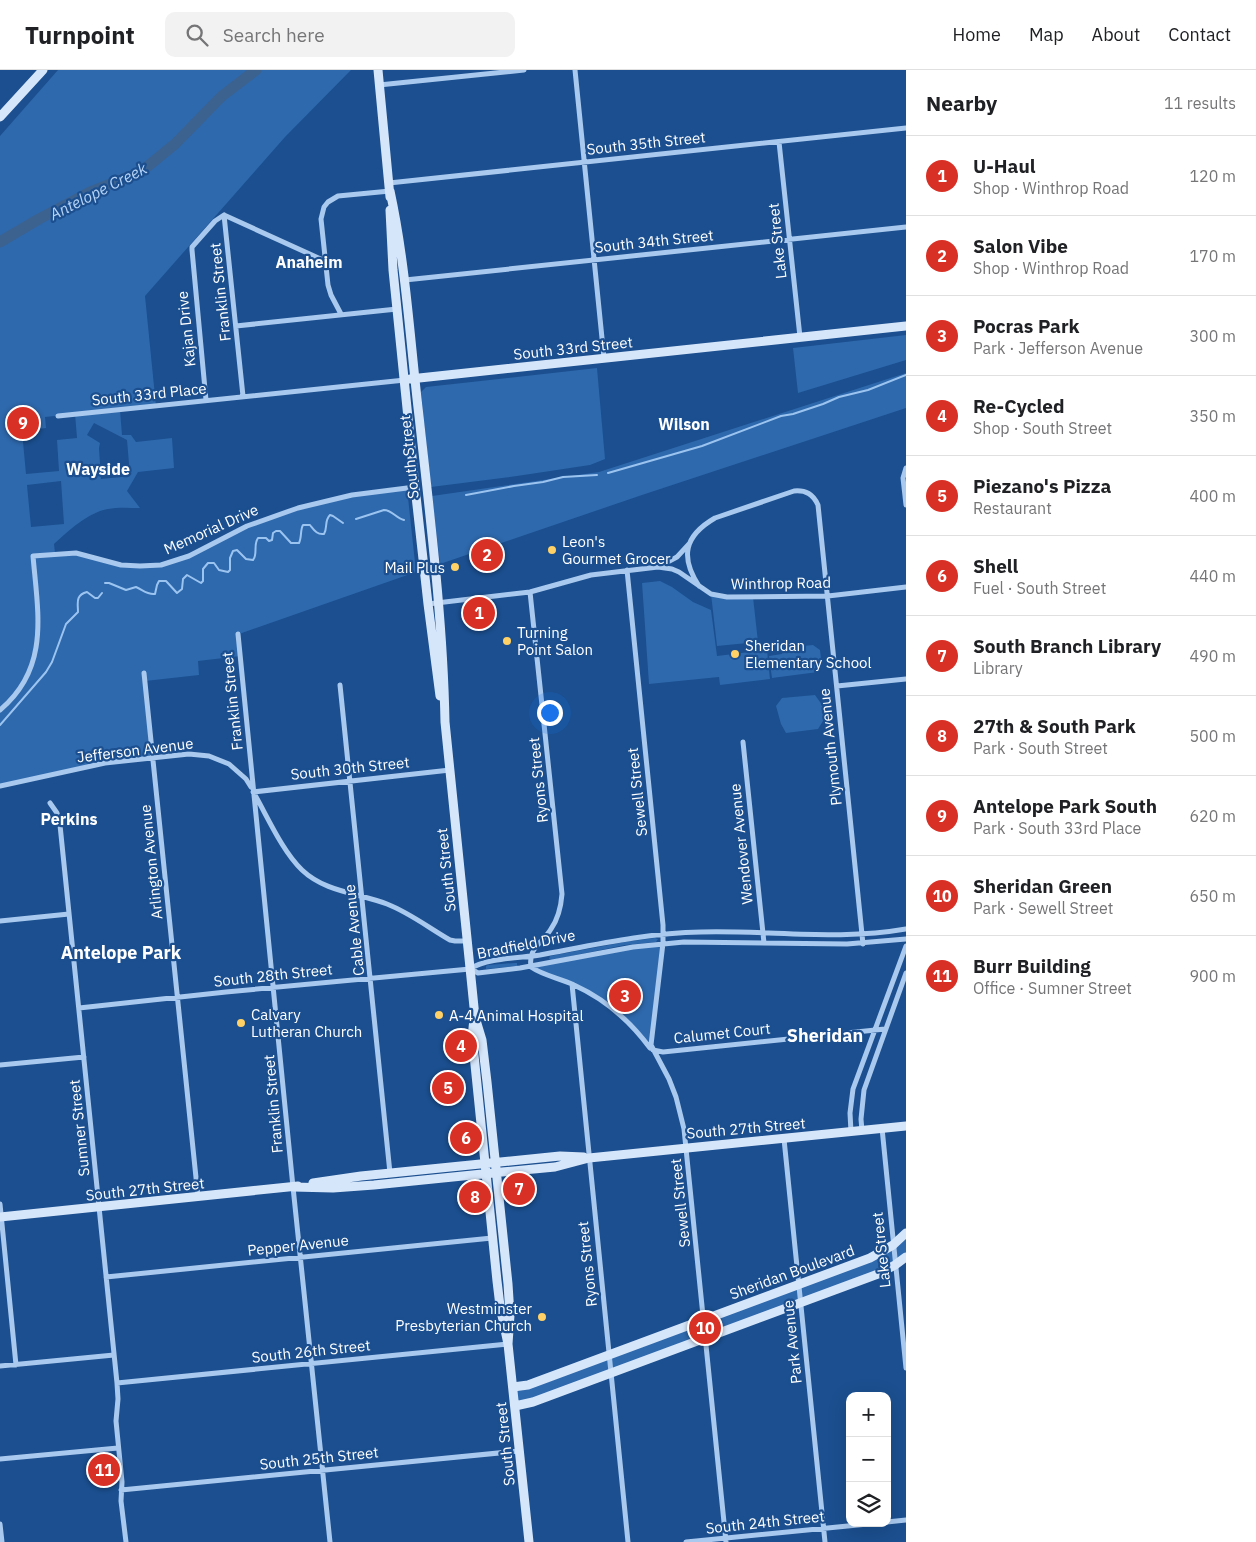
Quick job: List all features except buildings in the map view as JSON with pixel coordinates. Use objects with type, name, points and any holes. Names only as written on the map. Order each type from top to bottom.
[{"type":"main road","points":[[0,116],[43,70]]},
{"type":"main road","name":"South Street","points":[[378,70],[390,187],[400,237],[405,280],[438,602],[445,722],[475,1017],[482,1040],[496,1162],[508,1284],[510,1315],[508,1344]]},
{"type":"main road","name":"South Street","points":[[390,187],[391,248],[415,487],[438,686],[445,722]]},
{"type":"main road","name":"South 33rd Street","points":[[405,380],[906,326]]},
{"type":"main road","name":"South Street","points":[[475,1017],[472,1037],[492,1238],[500,1306],[508,1344],[529,1542]]},
{"type":"main road","name":"South 27th Street","points":[[293,1187],[333,1188],[497,1173],[555,1167],[589,1158],[906,1126]]},
{"type":"main road","name":"South 27th Street","points":[[1,1217],[293,1187],[390,1173],[496,1162],[560,1156],[589,1158]]},
{"type":"main road","name":"Sheridan Boulevard","points":[[513,1388],[528,1385],[870,1258],[893,1244],[906,1233]]},
{"type":"main road","name":"Sheridan Boulevard","points":[[515,1406],[534,1402],[878,1274],[896,1265],[906,1257]]},
{"type":"street","points":[[379,85],[524,70]]},
{"type":"street","points":[[575,70],[604,358]]},
{"type":"street","name":"South 35th Street","points":[[325,261],[322,212],[328,202],[338,196],[390,187],[584,162],[906,128]]},
{"type":"street","name":"Lake Street","points":[[780,142],[800,337]]},
{"type":"street","points":[[224,215],[325,261],[328,289],[341,314]]},
{"type":"street","name":"Kajan Drive","points":[[206,400],[191,255],[192,247],[214,221],[224,215]]},
{"type":"street","name":"Franklin Street","points":[[224,215],[243,396]]},
{"type":"street","name":"South 34th Street","points":[[405,280],[906,227]]},
{"type":"street","points":[[236,326],[397,309]]},
{"type":"street","name":"South 33rd Street","points":[[243,396],[405,380]]},
{"type":"street","name":"South 33rd Place","points":[[58,416],[243,396]]},
{"type":"street","points":[[906,468],[903,478],[906,506]]},
{"type":"street","name":"Memorial Drive","points":[[0,710],[10,702],[24,683],[36,652],[39,623],[33,556],[76,553],[121,565],[161,564],[189,556],[247,526],[298,508],[352,495],[415,487]]},
{"type":"street","name":"Plymouth Avenue","points":[[689,544],[696,532],[715,518],[794,491],[808,492],[816,499],[828,596],[863,944]]},
{"type":"street","points":[[658,567],[677,557],[689,544]]},
{"type":"street","points":[[689,544],[688,564],[699,586]]},
{"type":"street","name":"Winthrop Road","points":[[428,604],[530,592],[588,576],[658,567],[672,569],[686,576],[711,594],[727,597],[828,596],[906,587]]},
{"type":"street","name":"Sewell Street","points":[[627,570],[664,934],[650,1040],[652,1050],[669,1079],[676,1097],[687,1148],[726,1540]]},
{"type":"street","name":"Ryons Street","points":[[530,592],[562,894],[556,921],[532,951],[530,957]]},
{"type":"street","name":"Franklin Street","points":[[238,634],[330,1542]]},
{"type":"street","name":"Arlington Avenue","points":[[144,673],[198,1197]]},
{"type":"street","points":[[837,686],[906,679]]},
{"type":"street","name":"Cable Avenue","points":[[340,685],[390,1173]]},
{"type":"street","name":"Wendover Avenue","points":[[743,742],[764,943]]},
{"type":"street","name":"Jefferson Avenue","points":[[0,786],[105,763],[152,757],[189,754],[219,759],[246,779],[288,853],[302,870],[322,884],[363,896],[405,912],[450,940],[458,942],[467,941]]},
{"type":"street","name":"South 30th Street","points":[[254,792],[450,770]]},
{"type":"street","name":"Sumner Street","points":[[50,803],[57,813],[60,825],[79,1008],[117,1383],[116,1422],[122,1490],[121,1501],[126,1542]]},
{"type":"street","points":[[0,921],[69,914]]},
{"type":"street","name":"Bradfield Drive","points":[[470,969],[478,964],[664,934],[707,931],[819,935],[906,930]]},
{"type":"street","name":"Bradfield Drive","points":[[470,969],[478,972],[531,967],[601,952],[663,943],[699,941],[863,944],[906,939]]},
{"type":"street","points":[[852,1132],[850,1113],[852,1089],[906,946]]},
{"type":"street","points":[[530,957],[531,967],[538,972],[572,984],[616,1011],[640,1034],[652,1050]]},
{"type":"street","name":"South 28th Street","points":[[79,1008],[470,969]]},
{"type":"street","points":[[862,1131],[861,1119],[864,1090],[906,973]]},
{"type":"street","name":"Ryons Street","points":[[572,984],[628,1542]]},
{"type":"street","name":"Calumet Court","points":[[652,1050],[664,1052],[885,1029]]},
{"type":"street","points":[[0,1065],[84,1057]]},
{"type":"street","name":"Lake Street","points":[[882,1128],[906,1368]]},
{"type":"street","name":"Park Avenue","points":[[784,1139],[825,1542]]},
{"type":"street","points":[[0,1204],[16,1365]]},
{"type":"street","name":"Pepper Avenue","points":[[106,1277],[492,1238]]},
{"type":"street","name":"South 26th Street","points":[[117,1383],[508,1344]]},
{"type":"street","points":[[0,1366],[114,1355]]},
{"type":"street","points":[[0,1459],[118,1448]]},
{"type":"street","name":"South 25th Street","points":[[122,1490],[520,1450]]},
{"type":"street","points":[[891,1522],[906,1520]]},
{"type":"street","points":[[0,1524],[2,1542]]},
{"type":"street","name":"South 24th Street","points":[[686,1542],[726,1540],[846,1526]]},
{"type":"shaded area","points":[[58,70],[351,70],[285,137],[145,296],[156,406],[120,410],[122,435],[131,435],[136,442],[172,438],[174,468],[138,472],[127,491],[140,508],[112,508],[94,514],[79,523],[54,544],[55,553],[66,553],[128,566],[174,561],[247,526],[323,501],[407,488],[416,572],[239,634],[241,656],[198,661],[199,675],[145,681],[152,757],[105,763],[0,786],[0,136]],"holes":[[[75,414],[77,438],[57,440],[59,471],[26,474],[22,431],[46,428],[45,417]],[[94,423],[127,440],[130,476],[101,479],[100,443],[87,435]],[[61,481],[64,524],[31,527],[27,485]]]},
{"type":"shaded area","points":[[906,335],[906,360],[798,393],[793,348]]},
{"type":"shaded area","points":[[597,368],[605,459],[590,465],[431,487],[421,392],[426,387]]},
{"type":"shaded area","points":[[906,373],[906,408],[440,564],[432,496],[599,472]]},
{"type":"shaded area","points":[[660,581],[693,602],[711,610],[717,656],[767,650],[770,679],[720,685],[719,677],[649,684],[642,583]]},
{"type":"shaded area","points":[[711,594],[753,597],[758,642],[717,646]]},
{"type":"shaded area","points":[[813,645],[820,650],[822,667],[818,672],[772,678],[769,656],[782,654],[782,648]]},
{"type":"shaded area","points":[[815,695],[825,709],[823,721],[818,729],[786,733],[781,724],[776,706],[782,698]]},
{"type":"shaded area","points":[[658,939],[656,942],[625,945],[552,960],[549,959],[550,956]]},
{"type":"shaded area","points":[[663,943],[651,1045],[602,1001],[531,967]]},
{"type":"shaded area","points":[[517,963],[517,966],[486,969],[488,965]]},
{"type":"shaded area","points":[[474,1181],[481,1188],[483,1205],[469,1207],[467,1182]]},
{"type":"shaded area","points":[[906,1233],[906,1257],[895,1265],[515,1406],[513,1387],[870,1258]]},
{"type":"waterway","name":"Antelope Creek","points":[[0,242],[90,192],[138,173],[175,144],[222,96],[256,70]]},
{"type":"waterway","points":[[608,473],[702,446],[781,416],[793,414],[839,397],[868,390],[906,375]]},
{"type":"waterway","points":[[466,495],[563,477],[597,475]]},
{"type":"waterway","points":[[356,519],[384,510],[404,520]]},
{"type":"waterway","points":[[105,583],[126,590],[136,587],[147,593],[155,594],[159,581],[166,581],[177,593],[182,589],[183,579],[187,575],[201,583],[203,581],[203,569],[208,563],[214,563],[219,570],[228,572],[233,551],[237,550],[246,559],[253,560],[258,538],[266,538],[269,541],[272,540],[273,533],[280,531],[291,543],[299,543],[303,525],[310,525],[318,533],[324,534],[330,515],[343,523]]},
{"type":"waterway","points":[[0,725],[46,672],[52,662],[66,624],[78,612],[79,597],[87,592],[98,598],[102,593]]},
{"type":"place","name":"Antelope Park South","points":[[23,423]]},
{"type":"place","name":"Leon's Gourmet Grocer","points":[[552,550]]},
{"type":"place","name":"Salon Vibe","points":[[487,555]]},
{"type":"place","name":"Mail Plus","points":[[455,567]]},
{"type":"place","name":"U-Haul","points":[[479,613]]},
{"type":"place","name":"Turning Point Salon","points":[[507,641]]},
{"type":"place","name":"Sheridan Elementary School","points":[[735,654]]},
{"type":"place","name":"Pocras Park","points":[[625,996]]},
{"type":"place","name":"A-4 Animal Hospital","points":[[439,1015]]},
{"type":"place","name":"Calvary Lutheran Church","points":[[241,1023]]},
{"type":"place","name":"Re-Cycled","points":[[461,1046]]},
{"type":"place","name":"Piezano's Pizza","points":[[448,1088]]},
{"type":"place","name":"Shell","points":[[466,1138]]},
{"type":"place","name":"South Branch Library","points":[[519,1189]]},
{"type":"place","name":"27th & South Park","points":[[475,1197]]},
{"type":"place","name":"Westminster Presbyterian Church","points":[[542,1317]]},
{"type":"place","name":"Sheridan Green","points":[[705,1328]]},
{"type":"place","name":"Burr Building","points":[[104,1470]]},
{"type":"district","name":"Anaheim","points":[[309,262]]},
{"type":"district","name":"Wilson","points":[[684,424]]},
{"type":"district","name":"Wayside","points":[[98,469]]},
{"type":"district","name":"Perkins","points":[[69,819]]},
{"type":"district","name":"Antelope Park","points":[[121,952]]},
{"type":"district","name":"Sheridan","points":[[825,1035]]}]
